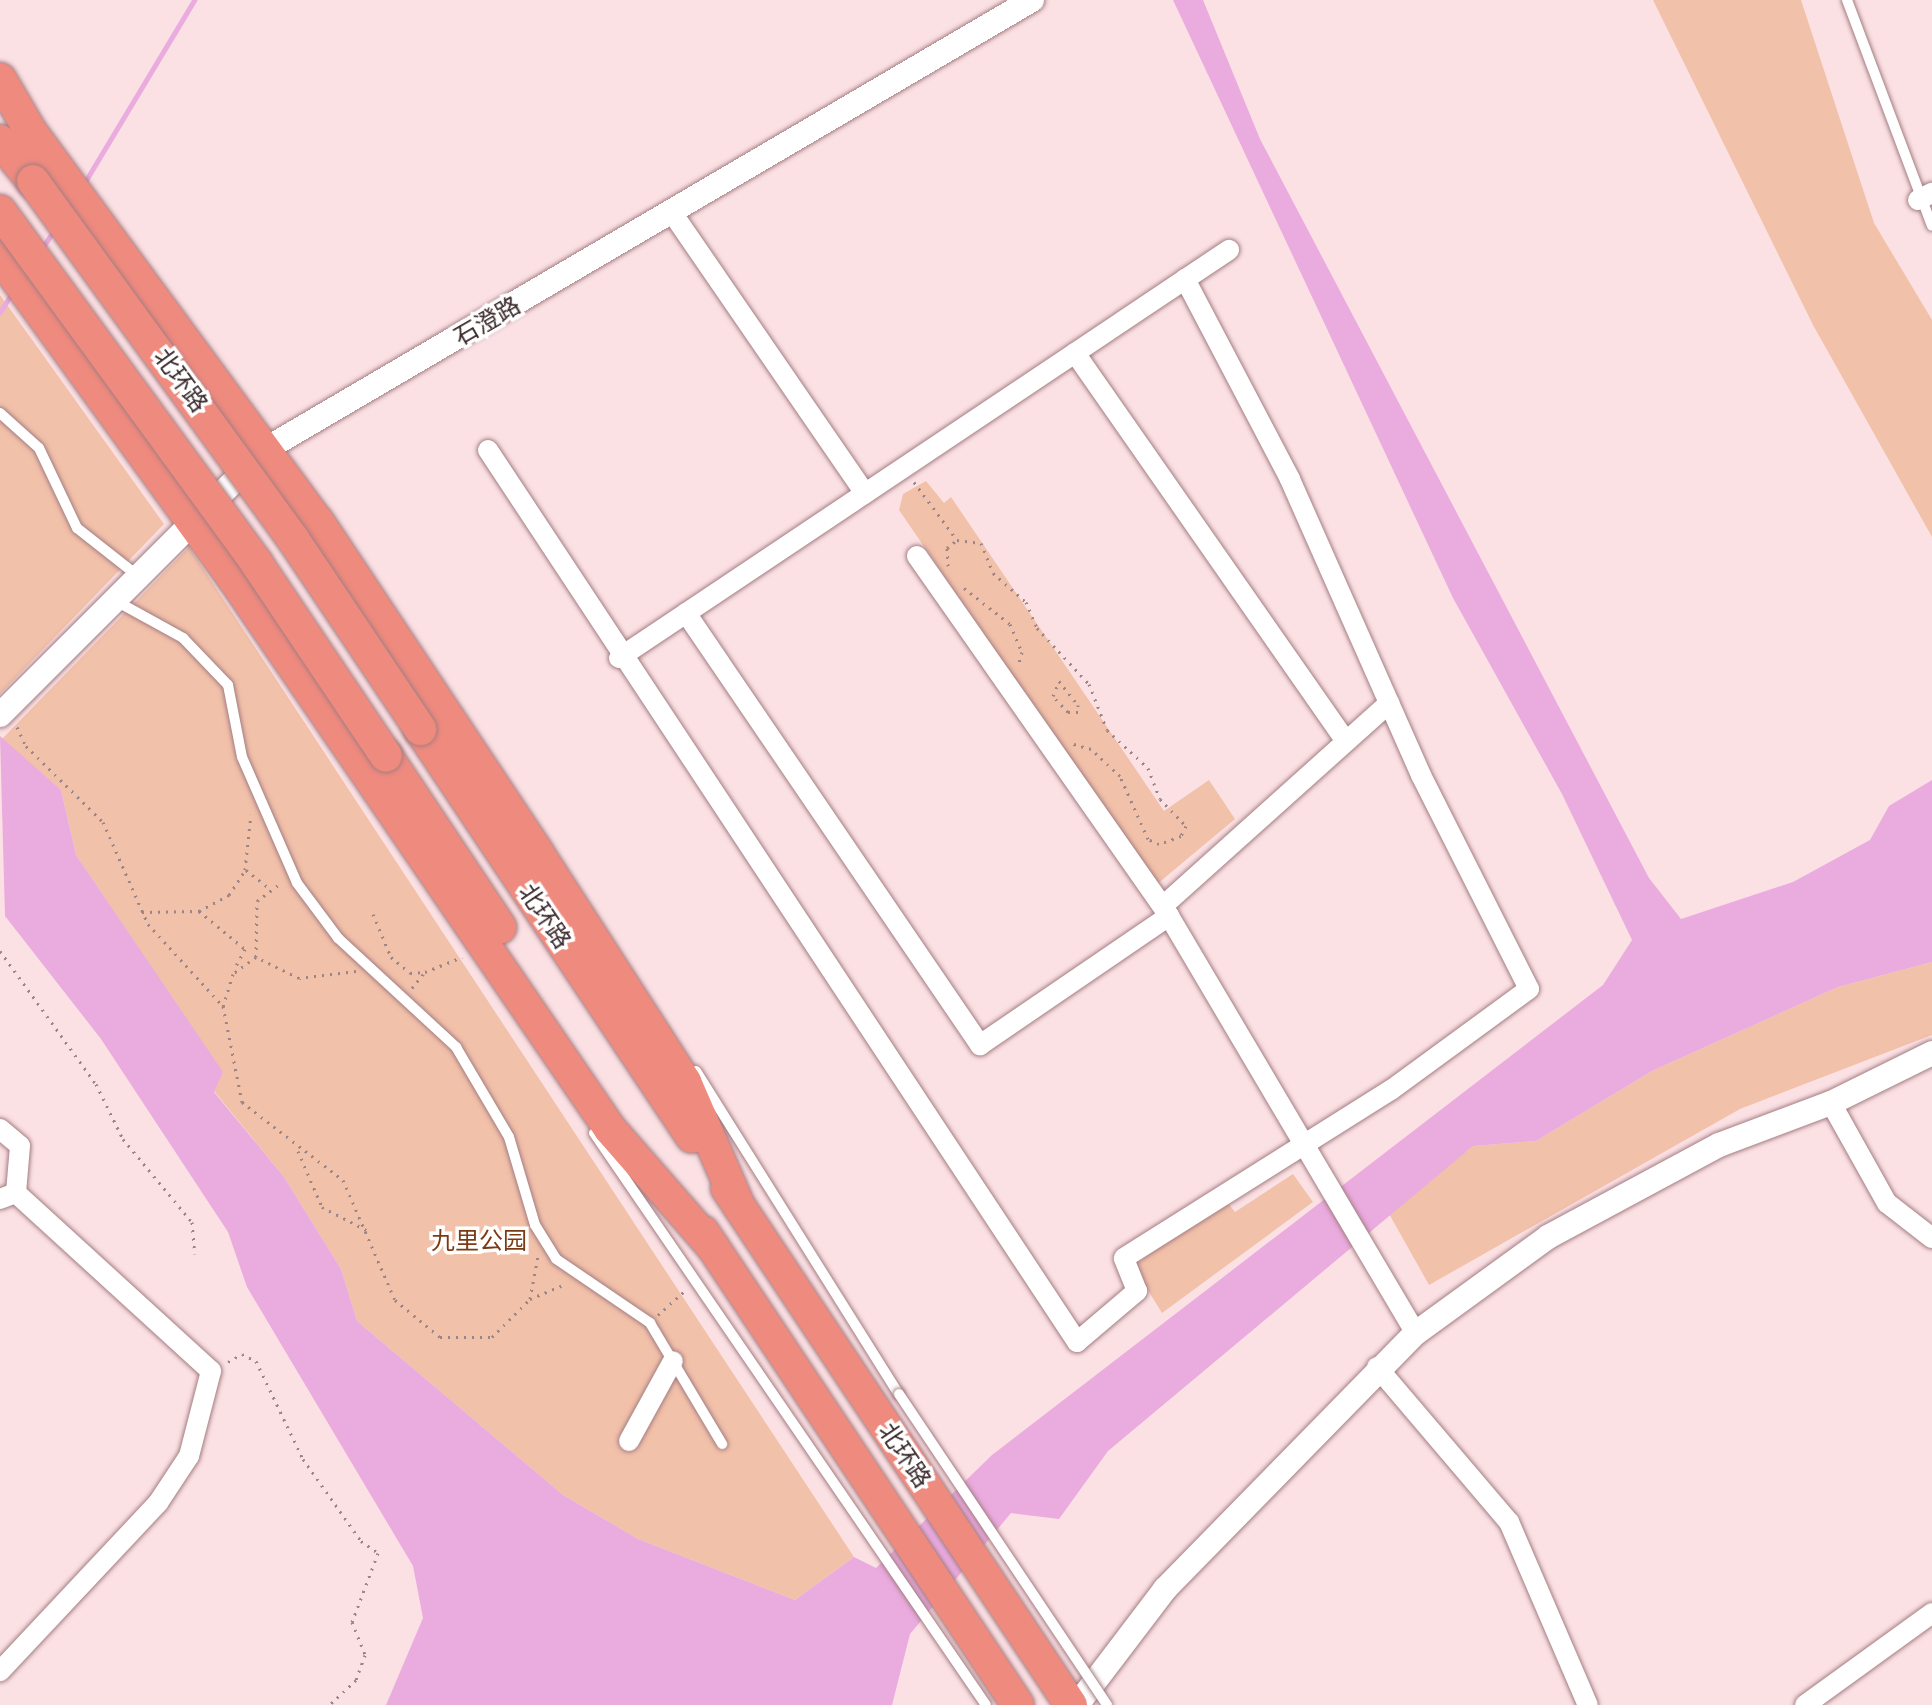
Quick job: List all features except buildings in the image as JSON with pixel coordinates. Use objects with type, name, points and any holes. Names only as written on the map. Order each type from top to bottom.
[{"type":"highway","points":[[0,79],[37,139]]},
{"type":"highway","points":[[0,94],[144,281],[266,449],[537,852],[685,1082],[739,1206]]},
{"type":"highway","name":"北环路","points":[[0,141],[33,181],[267,502],[739,1206],[890,1406],[1074,1705]]},
{"type":"highway","name":"北环路","points":[[0,211],[257,564],[713,1247],[843,1465],[1018,1705]]},
{"type":"highway","points":[[0,256],[191,519],[610,1129],[713,1247]]},
{"type":"street","name":"石澄路","points":[[4,712],[191,519],[266,449],[673,214],[1032,0]]},
{"type":"street","points":[[673,214],[865,493]]},
{"type":"street","points":[[619,658],[1229,250]]},
{"type":"street","points":[[488,450],[619,658],[1077,1342],[1137,1291],[1124,1258],[1302,1142],[1391,1090],[1529,989],[1389,703],[1290,479],[1185,279]]},
{"type":"street","points":[[1075,353],[1343,737]]},
{"type":"street","points":[[917,556],[1166,911],[1416,1333]]},
{"type":"street","points":[[686,613],[980,1045],[1166,911],[1343,737],[1389,703]]},
{"type":"street","points":[[1074,1705],[1165,1589],[1377,1367],[1416,1333],[1548,1237],[1719,1145],[1831,1103],[1932,1053]]},
{"type":"street","points":[[1831,1103],[1887,1203],[1932,1238]]},
{"type":"street","points":[[0,1129],[20,1146],[8,1196],[211,1371],[189,1456],[158,1503],[0,1671]]},
{"type":"street","points":[[629,1441],[673,1361]]},
{"type":"street","points":[[1377,1367],[1509,1522],[1588,1705]]},
{"type":"street","points":[[1805,1705],[1932,1613]]},
{"type":"lane","points":[[1847,0],[1925,196],[1932,226]]},
{"type":"lane","points":[[0,413],[39,448],[77,528],[138,576]]},
{"type":"lane","points":[[114,600],[183,638],[228,685],[250,778],[297,883],[367,966],[405,997],[456,1047],[502,1126],[541,1234],[556,1259],[590,1286],[650,1323],[722,1444]]},
{"type":"lane","name":"北环路","points":[[400,825],[475,954],[699,1278],[843,1465],[986,1705]]},
{"type":"lane","name":"北环路","points":[[537,852],[592,911],[890,1406],[1107,1705]]},
{"type":"path","points":[[908,464],[920,499],[935,504],[957,540]]},
{"type":"path","points":[[1013,689],[1022,652],[1010,624],[949,570],[947,548],[957,540],[981,543],[993,573],[1026,602],[1047,641],[1077,667],[1107,730],[1135,751],[1160,799],[1186,826],[1181,836],[1159,844],[1148,839],[1120,776],[1091,749],[1063,744],[1055,750]]},
{"type":"path","points":[[1059,681],[1078,705],[1068,712],[1053,696],[1059,681]]},
{"type":"path","points":[[4,712],[26,746],[103,822],[142,912],[223,1006]]},
{"type":"path","points":[[142,912],[199,911],[229,895],[245,870],[250,778]]},
{"type":"path","points":[[245,870],[268,887]]},
{"type":"path","points":[[256,957],[257,901],[268,887],[297,883]]},
{"type":"path","points":[[199,911],[245,949],[223,1006],[242,1102],[298,1151],[343,1180],[395,1300],[440,1337],[492,1337],[530,1299],[556,1284],[590,1286]]},
{"type":"path","points":[[373,914],[391,957],[410,973],[425,972],[475,954]]},
{"type":"path","points":[[0,951],[96,1084],[123,1139],[192,1222],[195,1254]]},
{"type":"path","points":[[256,957],[299,978],[324,980],[367,966]]},
{"type":"path","points":[[233,974],[256,957]]},
{"type":"path","points":[[405,997],[425,972]]},
{"type":"path","points":[[298,1151],[322,1207],[366,1230]]},
{"type":"path","points":[[530,1299],[541,1234]]},
{"type":"path","points":[[650,1323],[699,1278]]},
{"type":"path","points":[[211,1371],[242,1354],[256,1361],[303,1459],[361,1541],[378,1553],[352,1622],[365,1655],[356,1680],[329,1705]]},
{"type":"green space","points":[[1653,0],[1801,0],[1874,223],[1932,320],[1932,537],[1813,325]]},
{"type":"green space","points":[[0,295],[164,524],[0,694]]},
{"type":"green space","points":[[926,481],[944,503],[951,497],[1164,811],[1209,780],[1235,819],[1156,885],[899,510],[903,494]]},
{"type":"green space","name":"九里公园","points":[[189,547],[854,1557],[795,1600],[638,1539],[563,1495],[357,1321],[341,1269],[284,1177],[214,1091],[222,1072],[76,855],[61,790],[2,739]]},
{"type":"green space","points":[[1932,962],[1932,1035],[1740,1109],[1429,1285],[1388,1212],[1473,1146],[1536,1141],[1652,1071],[1838,987]]},
{"type":"green space","points":[[1293,1174],[1313,1202],[1162,1313],[1133,1266],[1226,1201],[1235,1212]]},
{"type":"shaded area","points":[[1173,0],[1203,0],[1260,139],[1649,878],[1681,919],[1793,882],[1870,840],[1889,806],[1932,780],[1932,962],[1838,987],[1652,1071],[1536,1141],[1473,1146],[1108,1451],[1059,1519],[1011,1513],[910,1634],[892,1705],[386,1705],[423,1618],[413,1566],[247,1287],[228,1232],[101,1039],[5,916],[0,736],[61,790],[76,855],[223,1072],[214,1092],[284,1177],[341,1269],[357,1321],[563,1495],[638,1539],[795,1600],[854,1557],[876,1568],[992,1455],[1603,985],[1632,940],[1562,794],[1453,598]]},
{"type":"waterway","points":[[83,185],[194,0]]},
{"type":"waterway","points":[[42,248],[54,230]]},
{"type":"waterway","points":[[0,312],[12,293]]}]
